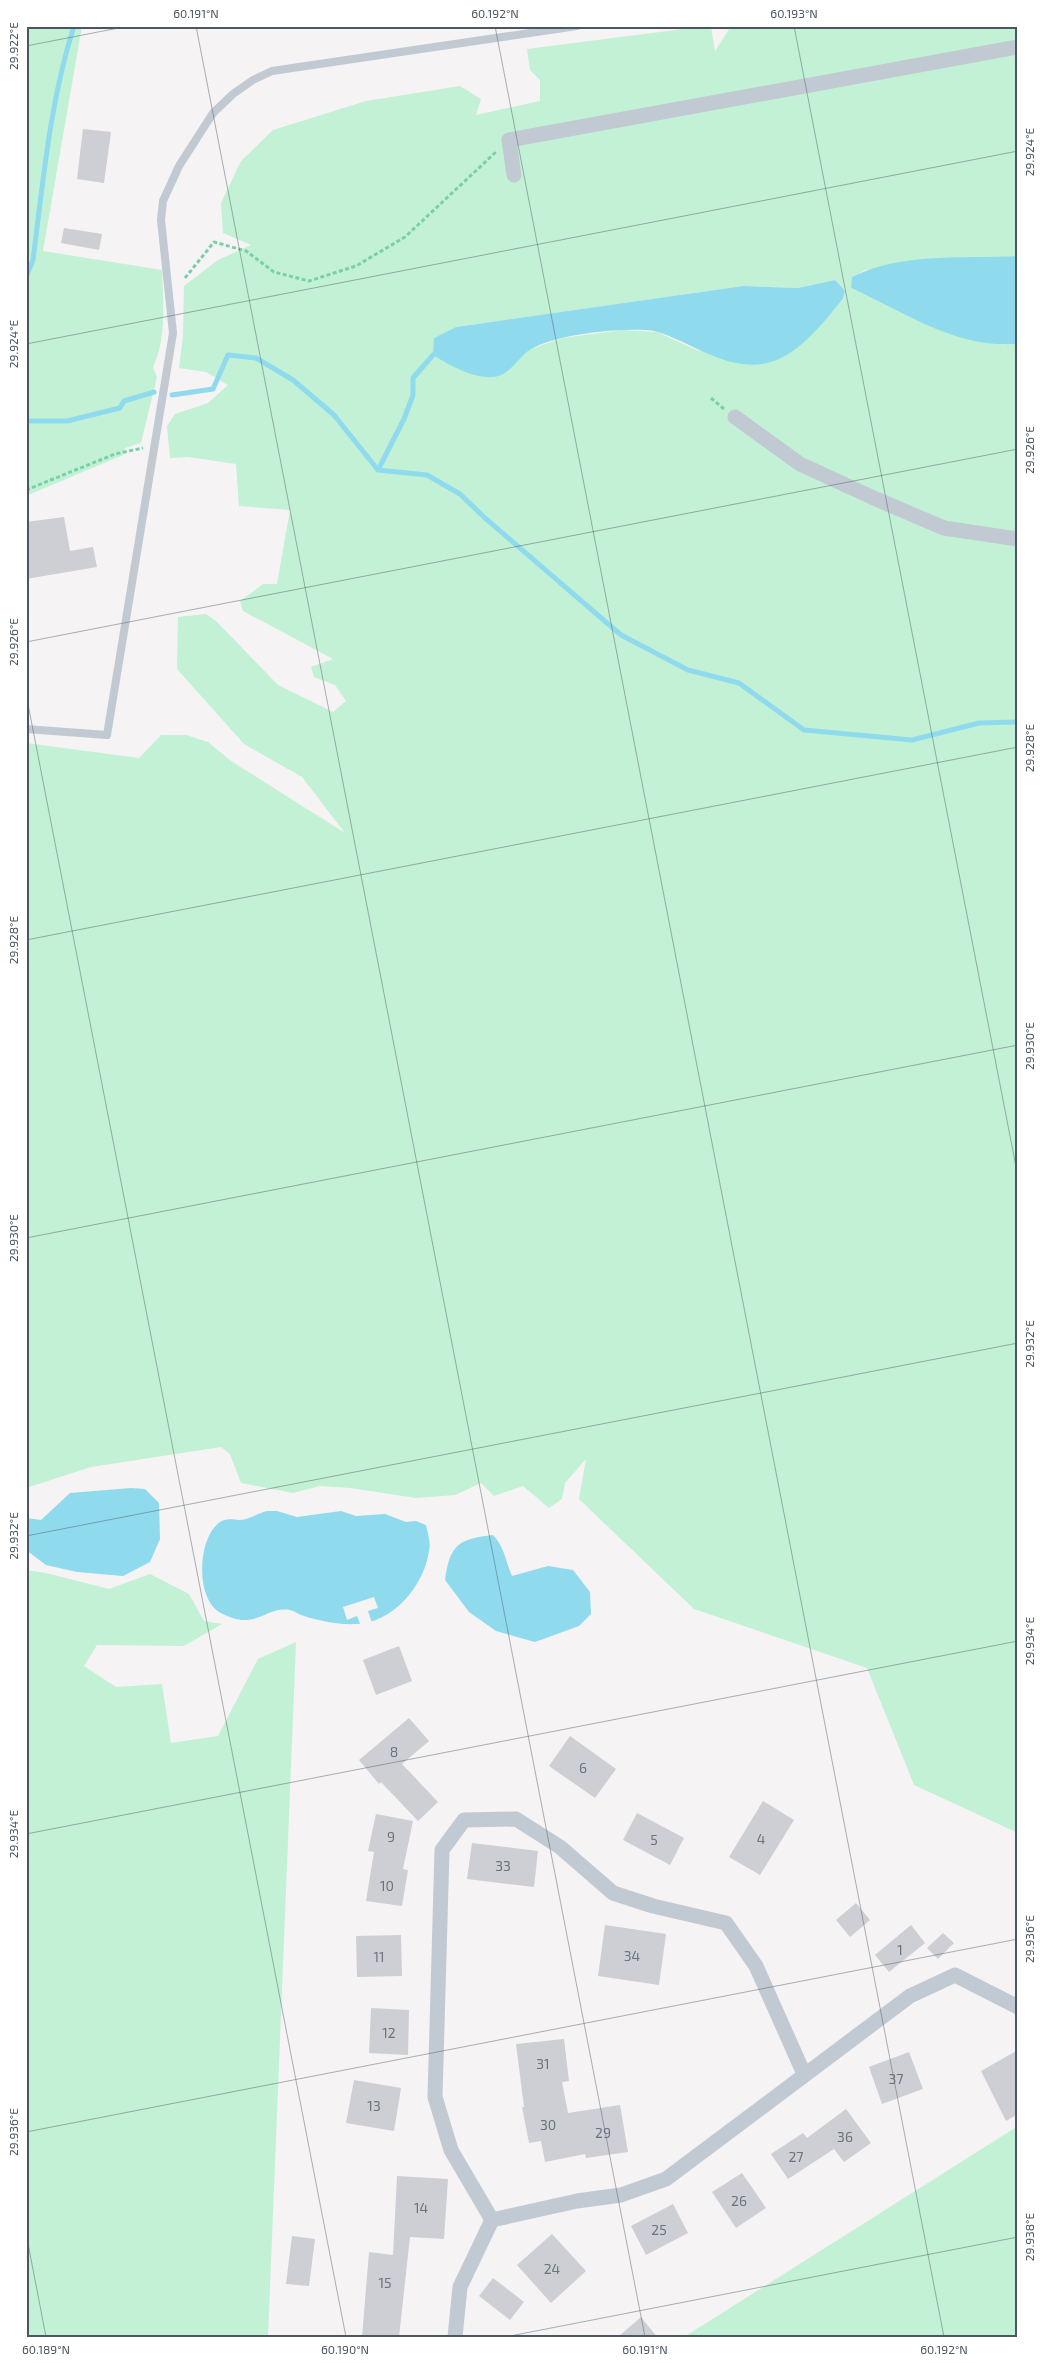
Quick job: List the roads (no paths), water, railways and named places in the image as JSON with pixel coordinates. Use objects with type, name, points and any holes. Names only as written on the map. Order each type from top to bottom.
[{"type":"street","points":[[514,175],[509,140],[1018,47]]},
{"type":"street","points":[[734,417],[800,464],[876,499],[944,528],[1018,539]]},
{"type":"street","points":[[492,2220],[451,2150],[435,2097],[442,1850],[464,1820],[516,1819],[560,1847],[613,1893],[653,1906],[726,1923],[756,1966],[804,2074]]},
{"type":"street","points":[[492,2220],[576,2201],[621,2194],[666,2179],[910,1996],[955,1976],[1018,2007]]},
{"type":"street","points":[[455,2337],[460,2288],[492,2220]]},
{"type":"lane","points":[[26,728],[107,735],[173,333],[161,220],[163,201],[179,166],[213,113],[233,94],[253,80],[272,71],[578,26]]},
{"type":"water","points":[[1018,256],[1018,344],[995,344],[952,335],[911,318],[851,288],[852,277],[871,269],[891,264],[933,258]]},
{"type":"water","points":[[835,280],[845,291],[843,299],[827,319],[786,356],[762,364],[734,363],[650,330],[589,333],[541,344],[531,349],[503,374],[495,377],[486,377],[466,372],[433,355],[434,338],[456,327],[743,286],[798,288]]},
{"type":"water","points":[[131,1488],[145,1489],[159,1503],[160,1539],[150,1562],[123,1576],[77,1572],[46,1565],[26,1550],[26,1518],[41,1520],[70,1493]]},
{"type":"water","points":[[267,1511],[277,1511],[297,1517],[341,1511],[356,1516],[385,1514],[406,1522],[416,1521],[426,1525],[428,1532],[430,1548],[426,1564],[421,1577],[404,1600],[394,1610],[370,1622],[349,1624],[330,1622],[317,1620],[290,1610],[273,1611],[252,1619],[233,1618],[221,1613],[213,1606],[207,1596],[203,1583],[202,1569],[203,1554],[207,1541],[212,1530],[223,1520],[243,1520]]},
{"type":"water","points":[[493,1535],[502,1549],[512,1576],[548,1566],[573,1570],[590,1592],[591,1614],[579,1626],[535,1642],[496,1631],[469,1612],[445,1580],[450,1558],[453,1551],[464,1542]]},
{"type":"waterway","points":[[26,277],[33,260],[53,112],[74,26]]},
{"type":"waterway","points":[[172,395],[213,389],[228,355],[256,358],[293,380],[334,415],[378,470],[427,475],[460,494],[485,518],[621,635],[688,670],[739,683],[804,730],[912,740],[979,723],[1018,722]]},
{"type":"waterway","points":[[378,470],[404,419],[413,395],[413,378],[433,355]]},
{"type":"waterway","points":[[26,421],[67,421],[120,408],[124,401],[154,392]]}]
